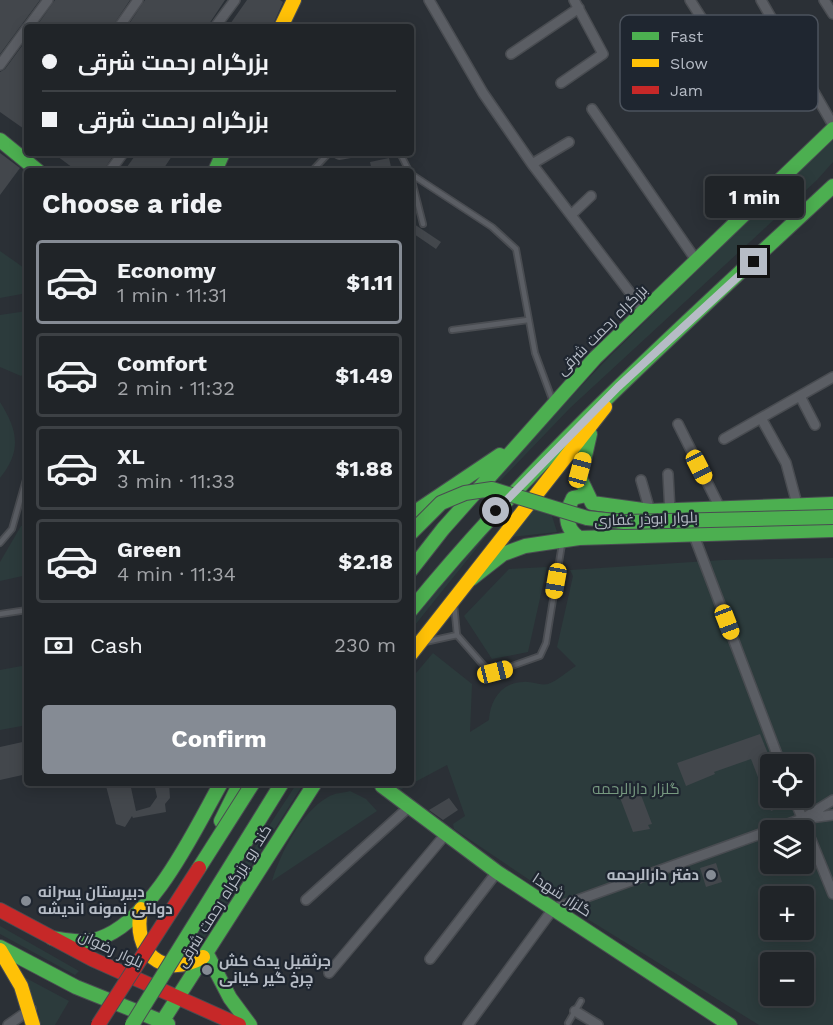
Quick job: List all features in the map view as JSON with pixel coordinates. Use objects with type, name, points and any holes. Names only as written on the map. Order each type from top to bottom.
[{"type":"main road","points":[[282,24],[294,0]]},
{"type":"main road","name":"بزرگراه رحمت شرقی","points":[[414,566],[443,529],[595,358],[833,127]]},
{"type":"main road","points":[[0,140],[24,155]]},
{"type":"main road","points":[[26,156],[36,168]]},
{"type":"main road","points":[[414,606],[466,542],[618,387],[833,186]]},
{"type":"main road","points":[[415,649],[592,427],[618,387]]},
{"type":"main road","name":"بلوار ابوذر غفاری","points":[[592,427],[580,470],[581,489],[592,503],[650,511],[719,506],[833,504]]},
{"type":"main road","points":[[414,516],[421,508],[525,437]]},
{"type":"main road","points":[[414,530],[441,503],[465,492],[492,489],[587,518],[624,522],[833,517]]},
{"type":"main road","points":[[579,538],[569,531],[565,520],[566,512],[573,498],[586,495]]},
{"type":"main road","name":"بلوار ابوذر غفاری","points":[[471,579],[503,554],[525,546],[563,540],[693,533],[833,530]]},
{"type":"main road","points":[[52,938],[95,940],[122,926],[141,909],[166,874],[219,786]]},
{"type":"main road","points":[[197,870],[239,786]]},
{"type":"main road","points":[[98,1025],[251,786]]},
{"type":"main road","points":[[132,1025],[280,786]]},
{"type":"main road","name":"کند رو بزرگراه رحمت شرقی","points":[[164,1024],[178,998],[315,786]]},
{"type":"main road","name":"گلزار شهدا","points":[[383,786],[445,835],[497,872],[730,1025]]},
{"type":"main road","points":[[141,909],[138,934],[144,950],[168,966],[183,968],[207,954],[230,998],[250,1025]]},
{"type":"main road","name":"بلوار رضوان","points":[[0,910],[52,938],[239,1025]]},
{"type":"main road","points":[[0,948],[18,976],[31,1009],[33,1025]]},
{"type":"main road","points":[[0,948],[76,987],[164,1024]]},
{"type":"street","points":[[30,24],[48,0]]},
{"type":"street","points":[[121,24],[138,0]]},
{"type":"street","points":[[217,24],[235,0]]},
{"type":"street","points":[[429,0],[483,93],[532,164],[644,311]]},
{"type":"street","points":[[690,0],[700,15]]},
{"type":"street","points":[[761,0],[770,15]]},
{"type":"street","points":[[824,0],[833,14]]},
{"type":"street","points":[[511,54],[577,4],[603,54],[561,83]]},
{"type":"street","points":[[0,65],[24,32]]},
{"type":"street","points":[[818,101],[833,127]]},
{"type":"street","points":[[592,109],[696,260]]},
{"type":"street","points":[[532,164],[569,142]]},
{"type":"street","points":[[571,215],[591,196]]},
{"type":"street","points":[[724,439],[833,377]]},
{"type":"street","points":[[800,396],[815,425]]},
{"type":"street","points":[[761,418],[786,463],[797,504]]},
{"type":"street","points":[[678,424],[719,506]]},
{"type":"street","points":[[668,474],[670,511]]},
{"type":"street","points":[[640,480],[650,511]]},
{"type":"street","points":[[693,533],[778,754]]},
{"type":"street","points":[[468,1025],[553,909],[802,819],[833,800]]},
{"type":"street","points":[[306,900],[409,807]]},
{"type":"street","points":[[798,808],[833,894]]},
{"type":"street","points":[[802,819],[833,815]]},
{"type":"street","points":[[329,973],[445,835]]},
{"type":"street","points":[[430,959],[497,872]]},
{"type":"street","points":[[8,1025],[31,1009]]},
{"type":"street","points":[[575,1011],[598,1025]]},
{"type":"lane","points":[[315,168],[326,156]]},
{"type":"lane","points":[[414,177],[492,226],[516,249],[540,373],[554,404]]},
{"type":"lane","points":[[414,189],[423,224]]},
{"type":"lane","points":[[452,330],[528,320]]},
{"type":"lane","points":[[0,543],[12,529],[24,487]]},
{"type":"lane","points":[[453,602],[457,635],[485,667],[495,672],[540,656],[546,643],[563,540]]},
{"type":"lane","points":[[0,614],[24,610]]},
{"type":"lane","points":[[415,649],[457,635]]},
{"type":"lane","points":[[568,1023],[581,1001]]},
{"type":"green space","points":[[833,138],[833,162],[817,180],[570,408],[500,481],[491,480],[611,355]]},
{"type":"green space","points":[[0,251],[24,268],[24,294],[0,298]]},
{"type":"green space","points":[[24,311],[24,373],[21,376],[0,367],[0,315]]},
{"type":"green space","points":[[0,402],[11,422],[15,440],[12,458],[0,478]]},
{"type":"green space","points":[[512,504],[414,626],[414,617],[491,524]]},
{"type":"green space","points":[[534,509],[552,516],[557,532],[511,537]]},
{"type":"green space","points":[[21,526],[24,526],[24,576],[0,581],[0,562]]},
{"type":"green space","name":"گلزار دارالرحمه","points":[[833,558],[833,1025],[759,1025],[589,920],[454,829],[453,824],[465,816],[447,765],[414,783],[414,675],[433,653],[472,684],[470,732],[489,720],[495,699],[509,685],[527,682],[548,684],[559,678],[576,666],[557,647],[573,576],[570,570],[723,560]]},
{"type":"green space","points":[[547,567],[528,652],[492,659],[464,616],[509,569]]},
{"type":"green space","points":[[24,666],[24,726],[0,730],[0,670]]},
{"type":"green space","points":[[295,786],[302,786],[209,932],[198,946],[188,950]]},
{"type":"green space","name":"گلزار دارالرحمه","points":[[396,786],[408,786],[400,790]]},
{"type":"green space","points":[[350,791],[366,799],[377,811],[272,881],[286,846],[309,812],[330,796]]},
{"type":"green space","points":[[0,926],[79,971],[75,975],[0,934]]},
{"type":"green space","points":[[24,977],[69,1001],[55,1025],[40,1025],[39,1014]]},
{"type":"building","points":[[0,0],[40,0],[0,54]]},
{"type":"building","points":[[55,0],[130,0],[114,24],[38,24]]},
{"type":"building","points":[[145,0],[225,0],[209,24],[129,24]]},
{"type":"building","points":[[247,0],[280,0],[283,2],[273,24],[230,24]]},
{"type":"building","points":[[24,43],[24,129],[0,112],[0,72],[5,69]]},
{"type":"building","points":[[0,153],[20,168],[0,195]]},
{"type":"building","points":[[57,156],[113,156],[105,168],[73,168]]},
{"type":"building","points":[[135,156],[172,156],[164,168],[126,168]]},
{"type":"building","points":[[389,158],[391,168],[371,168],[370,162]]},
{"type":"building","points":[[414,224],[441,242],[436,249],[414,234]]},
{"type":"building","points":[[760,734],[768,754],[760,754],[760,782],[751,759],[714,772],[715,774],[686,786],[677,763]]},
{"type":"building","points":[[24,742],[24,775],[0,780],[0,747]]},
{"type":"building","points":[[106,786],[131,786],[136,811],[150,807],[157,797],[155,786],[169,786],[170,798],[165,804],[166,812],[133,818],[132,816],[125,827],[116,824]]},
{"type":"building","points":[[638,787],[652,824],[648,825],[650,829],[633,832],[619,795],[626,788]]},
{"type":"building","points":[[449,798],[458,810],[443,820],[429,810]]},
{"type":"building","name":"دفتر دارالرحمه","points":[[716,863],[722,882],[706,887],[700,868]]},
{"type":"traffic: fast","points":[[414,566],[443,529],[595,358],[833,129]]},
{"type":"traffic: fast","points":[[0,140],[34,168]]},
{"type":"traffic: fast","points":[[216,168],[222,156]]},
{"type":"traffic: fast","points":[[414,606],[459,553],[561,444],[614,391],[833,186]]},
{"type":"traffic: fast","points":[[590,434],[580,478],[592,503],[650,511],[833,504]]},
{"type":"traffic: fast","points":[[414,516],[421,508],[500,455]]},
{"type":"traffic: fast","points":[[414,530],[441,503],[465,493],[492,489],[587,518],[624,522],[833,517]]},
{"type":"traffic: fast","points":[[579,538],[568,524],[567,514],[573,498],[586,495]]},
{"type":"traffic: fast","points":[[471,579],[503,554],[525,546],[579,538],[833,530]]},
{"type":"traffic: fast","points":[[52,938],[69,941],[98,939],[118,929],[137,914],[185,849],[219,786]]},
{"type":"traffic: fast","points":[[221,821],[238,786]]},
{"type":"traffic: fast","points":[[199,868],[251,786]]},
{"type":"traffic: fast","points":[[132,1025],[280,786]]},
{"type":"traffic: fast","points":[[160,1025],[313,786]]},
{"type":"traffic: fast","points":[[382,786],[497,872],[730,1025]]},
{"type":"traffic: fast","points":[[0,947],[76,987],[168,1024]]},
{"type":"traffic: fast","points":[[207,954],[230,998],[250,1025]]},
{"type":"traffic: slow","points":[[282,24],[294,0]]},
{"type":"traffic: slow","points":[[414,650],[605,407]]},
{"type":"traffic: slow","points":[[141,909],[139,924],[141,938],[153,958],[175,965],[203,957]]},
{"type":"traffic: slow","points":[[0,950],[21,986],[33,1025]]},
{"type":"traffic: jam","points":[[98,1025],[199,868]]},
{"type":"traffic: jam","points":[[0,910],[92,959],[239,1025]]},
{"type":"place","name":"دفتر دارالرحمه","points":[[711,875]]},
{"type":"place","name":"دبیرستان پسرانه دولتی نمونه اندیشه","points":[[26,901]]},
{"type":"place","name":"جرثقیل یدک کش چرخ گیر کیانی","points":[[207,970]]},
{"type":"route","points":[[496,511],[618,387],[754,262]]}]
